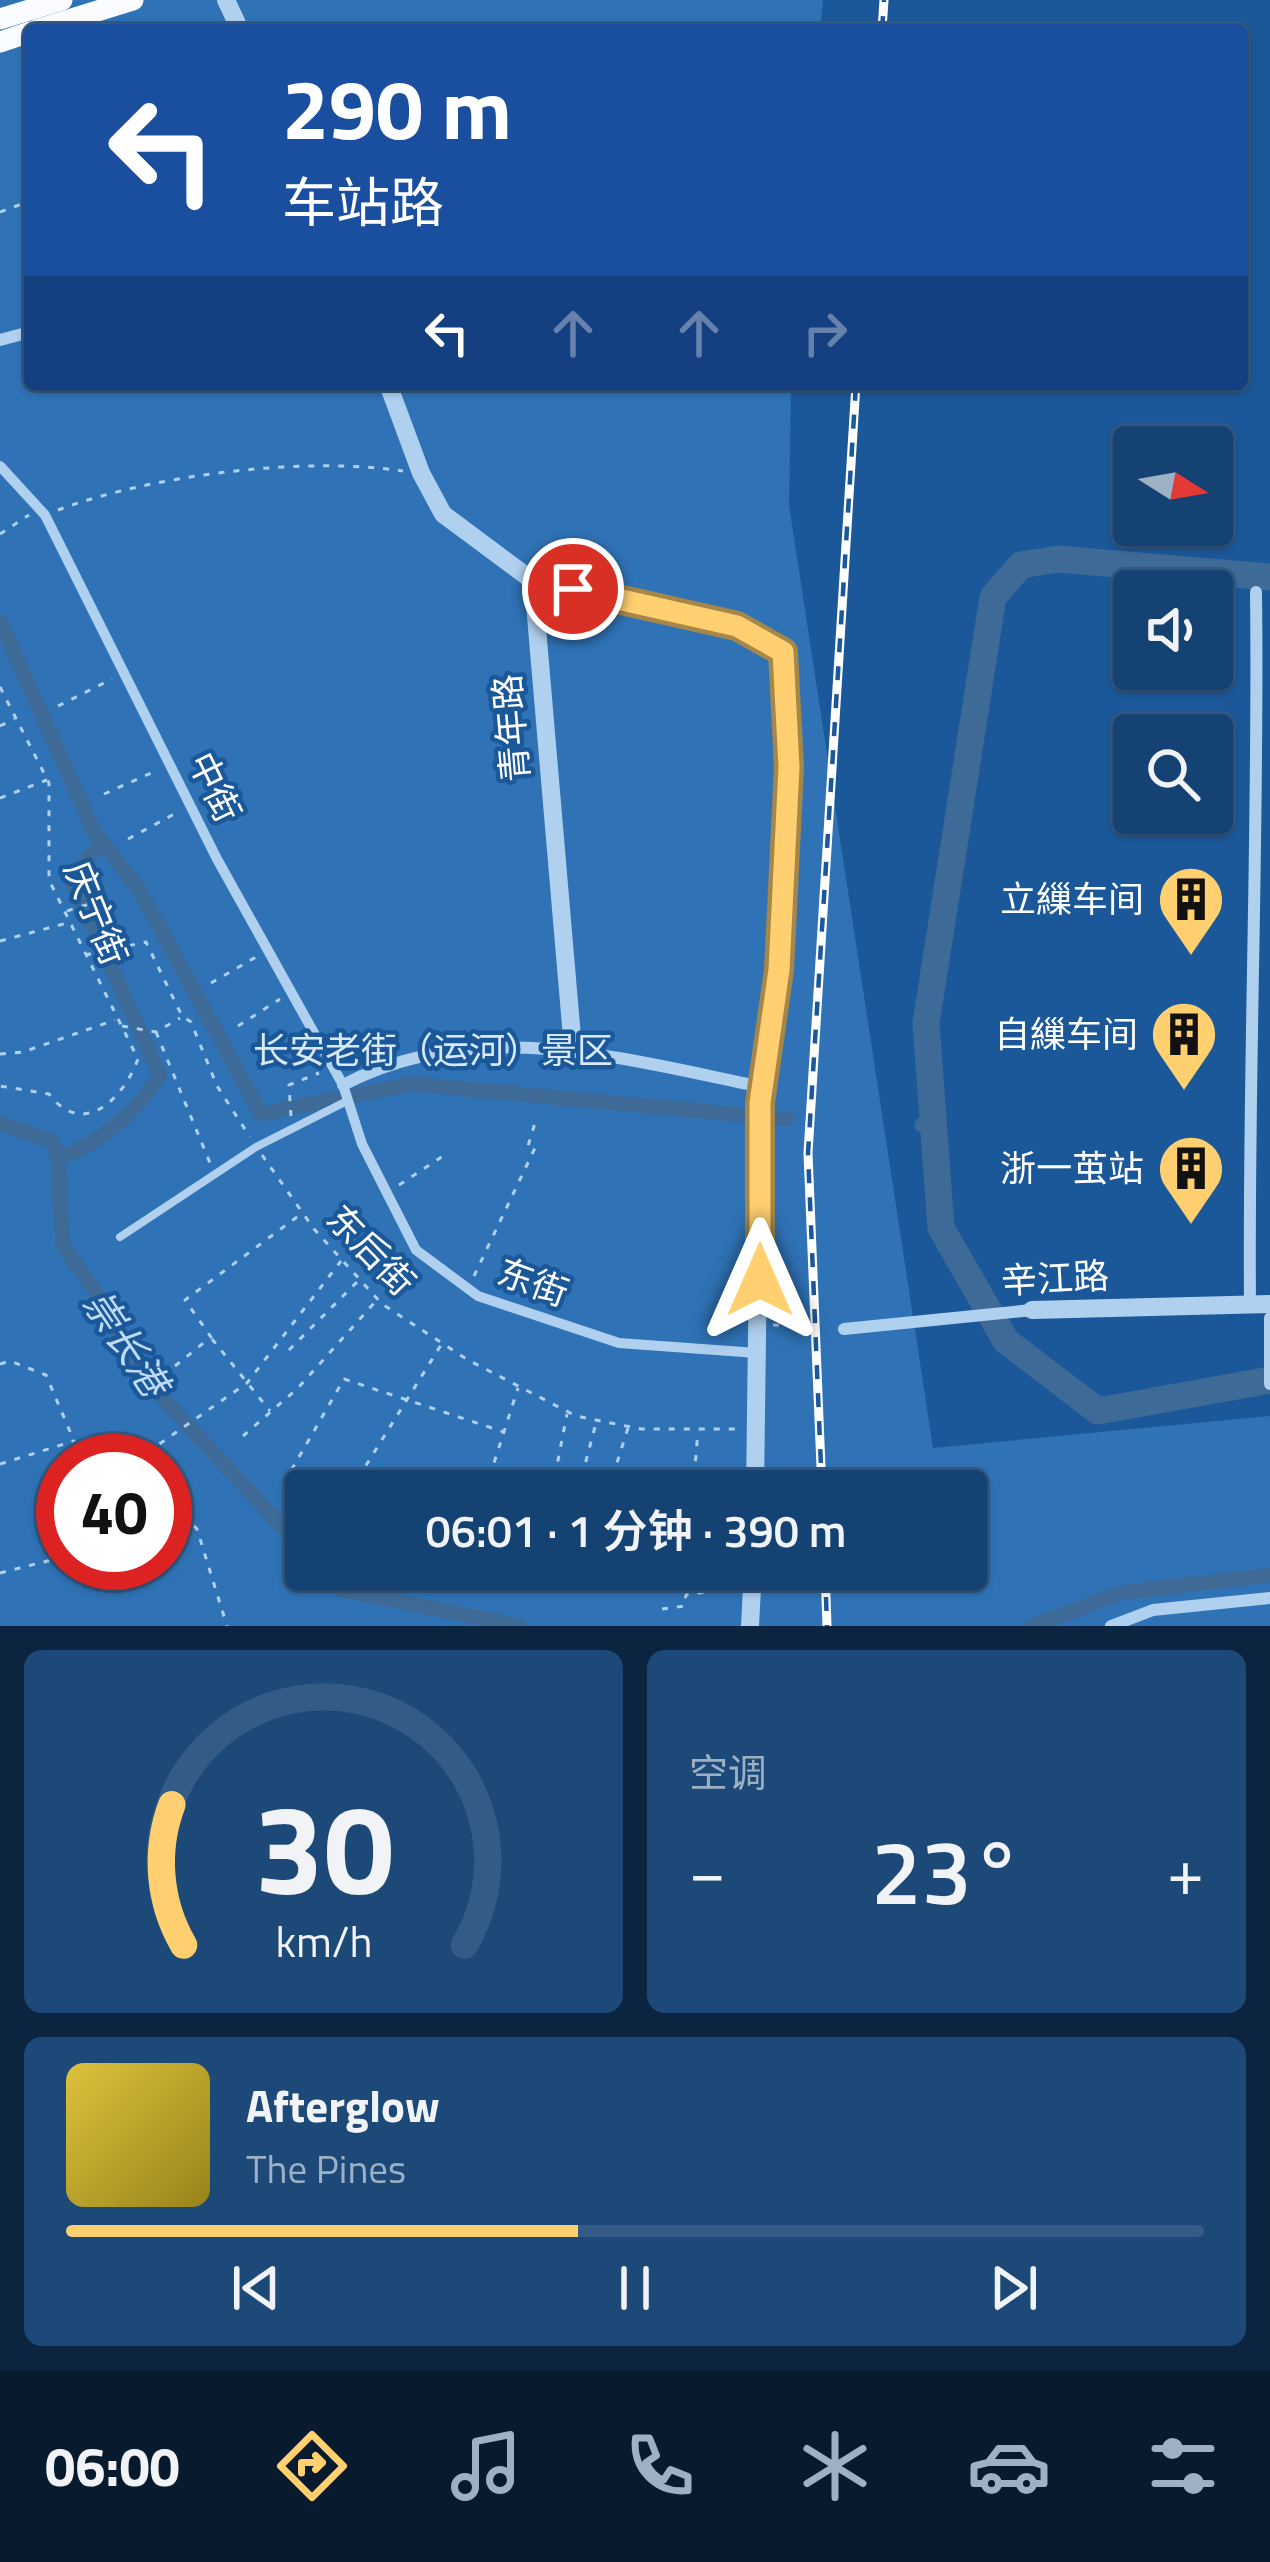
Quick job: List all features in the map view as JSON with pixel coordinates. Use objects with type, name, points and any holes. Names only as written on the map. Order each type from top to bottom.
[{"type":"main road","points":[[0,19],[62,0]]},
{"type":"main road","points":[[56,24],[133,0]]},
{"type":"street","points":[[390,390],[421,473],[443,514],[533,581],[737,626],[783,652],[789,767],[779,970],[761,1095],[756,1470]]},
{"type":"street","name":"中街","points":[[0,466],[42,512],[190,806],[333,1067],[362,1144]]},
{"type":"street","name":"青年路","points":[[533,581],[573,1049]]},
{"type":"street","points":[[1256,592],[1259,827],[1248,1115],[1260,1304]]},
{"type":"street","points":[[344,1094],[380,1065],[461,1047],[573,1049],[761,1095]]},
{"type":"street","name":"东街","points":[[362,1144],[416,1250],[468,1289],[619,1343],[759,1353]]},
{"type":"street","name":"辛江路","points":[[844,1329],[1032,1310],[1260,1304]]},
{"type":"street","points":[[1270,1318],[1270,1384]]},
{"type":"street","points":[[750,1625],[752,1590]]},
{"type":"street","points":[[1111,1626],[1153,1610],[1270,1598]]},
{"type":"lane","points":[[120,1238],[344,1094]]},
{"type":"path","points":[[0,534],[42,512],[99,494],[269,469],[356,464],[421,473]]},
{"type":"path","points":[[58,706],[124,672]]},
{"type":"path","name":"庆宁街","points":[[0,688],[47,780],[49,880],[138,1059],[112,1104],[95,1114],[58,1106],[49,1094],[0,1086]]},
{"type":"path","points":[[0,726],[16,718]]},
{"type":"path","points":[[104,794],[170,765]]},
{"type":"path","points":[[0,798],[47,780]]},
{"type":"path","points":[[128,839],[190,806]]},
{"type":"path","points":[[65,912],[105,899]]},
{"type":"path","points":[[0,941],[69,922]]},
{"type":"path","name":"东后街","points":[[85,955],[146,942],[182,1016],[191,1022],[217,1086],[256,1147],[303,1213],[378,1300],[442,1343],[568,1412],[628,1426],[757,1429]]},
{"type":"path","points":[[211,982],[269,952]]},
{"type":"path","points":[[238,1026],[291,992]]},
{"type":"path","points":[[0,1054],[23,1052],[118,1023],[156,1032],[182,1016]]},
{"type":"path","points":[[156,1032],[215,1174]]},
{"type":"path","points":[[291,1128],[290,1085],[333,1067]]},
{"type":"path","points":[[468,1289],[535,1148],[528,1146],[535,1124]]},
{"type":"path","points":[[387,1192],[443,1156]]},
{"type":"path","points":[[272,1413],[185,1300],[303,1213]]},
{"type":"path","points":[[178,1434],[247,1383],[342,1260]]},
{"type":"path","points":[[289,1350],[360,1279]]},
{"type":"path","points":[[243,1436],[272,1413],[378,1300]]},
{"type":"path","points":[[760,1324],[801,1327]]},
{"type":"path","points":[[176,1366],[211,1337]]},
{"type":"path","points":[[363,1470],[442,1343]]},
{"type":"path","points":[[0,1364],[10,1361],[46,1375],[71,1434]]},
{"type":"path","points":[[284,1484],[344,1379],[504,1432]]},
{"type":"path","points":[[492,1470],[518,1386]]},
{"type":"path","points":[[557,1470],[568,1412]]},
{"type":"path","points":[[584,1470],[597,1420]]},
{"type":"path","points":[[614,1470],[628,1426]]},
{"type":"path","points":[[695,1470],[698,1429]]},
{"type":"path","points":[[0,1464],[36,1453]]},
{"type":"path","points":[[192,1524],[227,1626]]},
{"type":"path","points":[[0,1573],[36,1564]]},
{"type":"path","points":[[662,1609],[684,1606],[686,1590]]},
{"type":"path","points":[[686,1594],[702,1590]]},
{"type":"green space","name":"长安老街（运河）景区","points":[[0,0],[823,0],[821,24],[24,24],[24,390],[791,390],[789,505],[933,1448],[1270,1416],[1270,1626],[0,1626]]},
{"type":"waterway","points":[[1270,577],[1058,559],[1021,565],[993,597],[926,1023],[941,1228],[1006,1341],[1098,1411],[1270,1380]]},
{"type":"waterway","points":[[0,621],[94,831],[140,891],[261,1114],[412,1084],[787,1119]]},
{"type":"waterway","points":[[58,1158],[116,1125],[160,1075],[71,879],[101,843]]},
{"type":"waterway","name":"崇长港","points":[[0,1123],[52,1141],[58,1158],[63,1246],[94,1289],[141,1375],[285,1529]]},
{"type":"waterway","points":[[922,1125],[934,1125]]},
{"type":"waterway","name":"崇长港","points":[[1032,1626],[1121,1593],[1270,1575]]},
{"type":"waterway","name":"崇长港","points":[[342,1590],[519,1626]]},
{"type":"railway","points":[[882,24],[884,0]]},
{"type":"railway","points":[[821,1470],[808,1153],[856,390]]},
{"type":"railway","points":[[826,1590],[827,1626]]},
{"type":"place","name":"立繅车间","points":[[1191,958]]},
{"type":"place","name":"自繅车间","points":[[1184,1093]]},
{"type":"place","name":"浙一茧站","points":[[1191,1227]]},
{"type":"route","points":[[573,589],[737,626],[783,652],[789,767],[779,970],[760,1103],[760,1280]]}]
